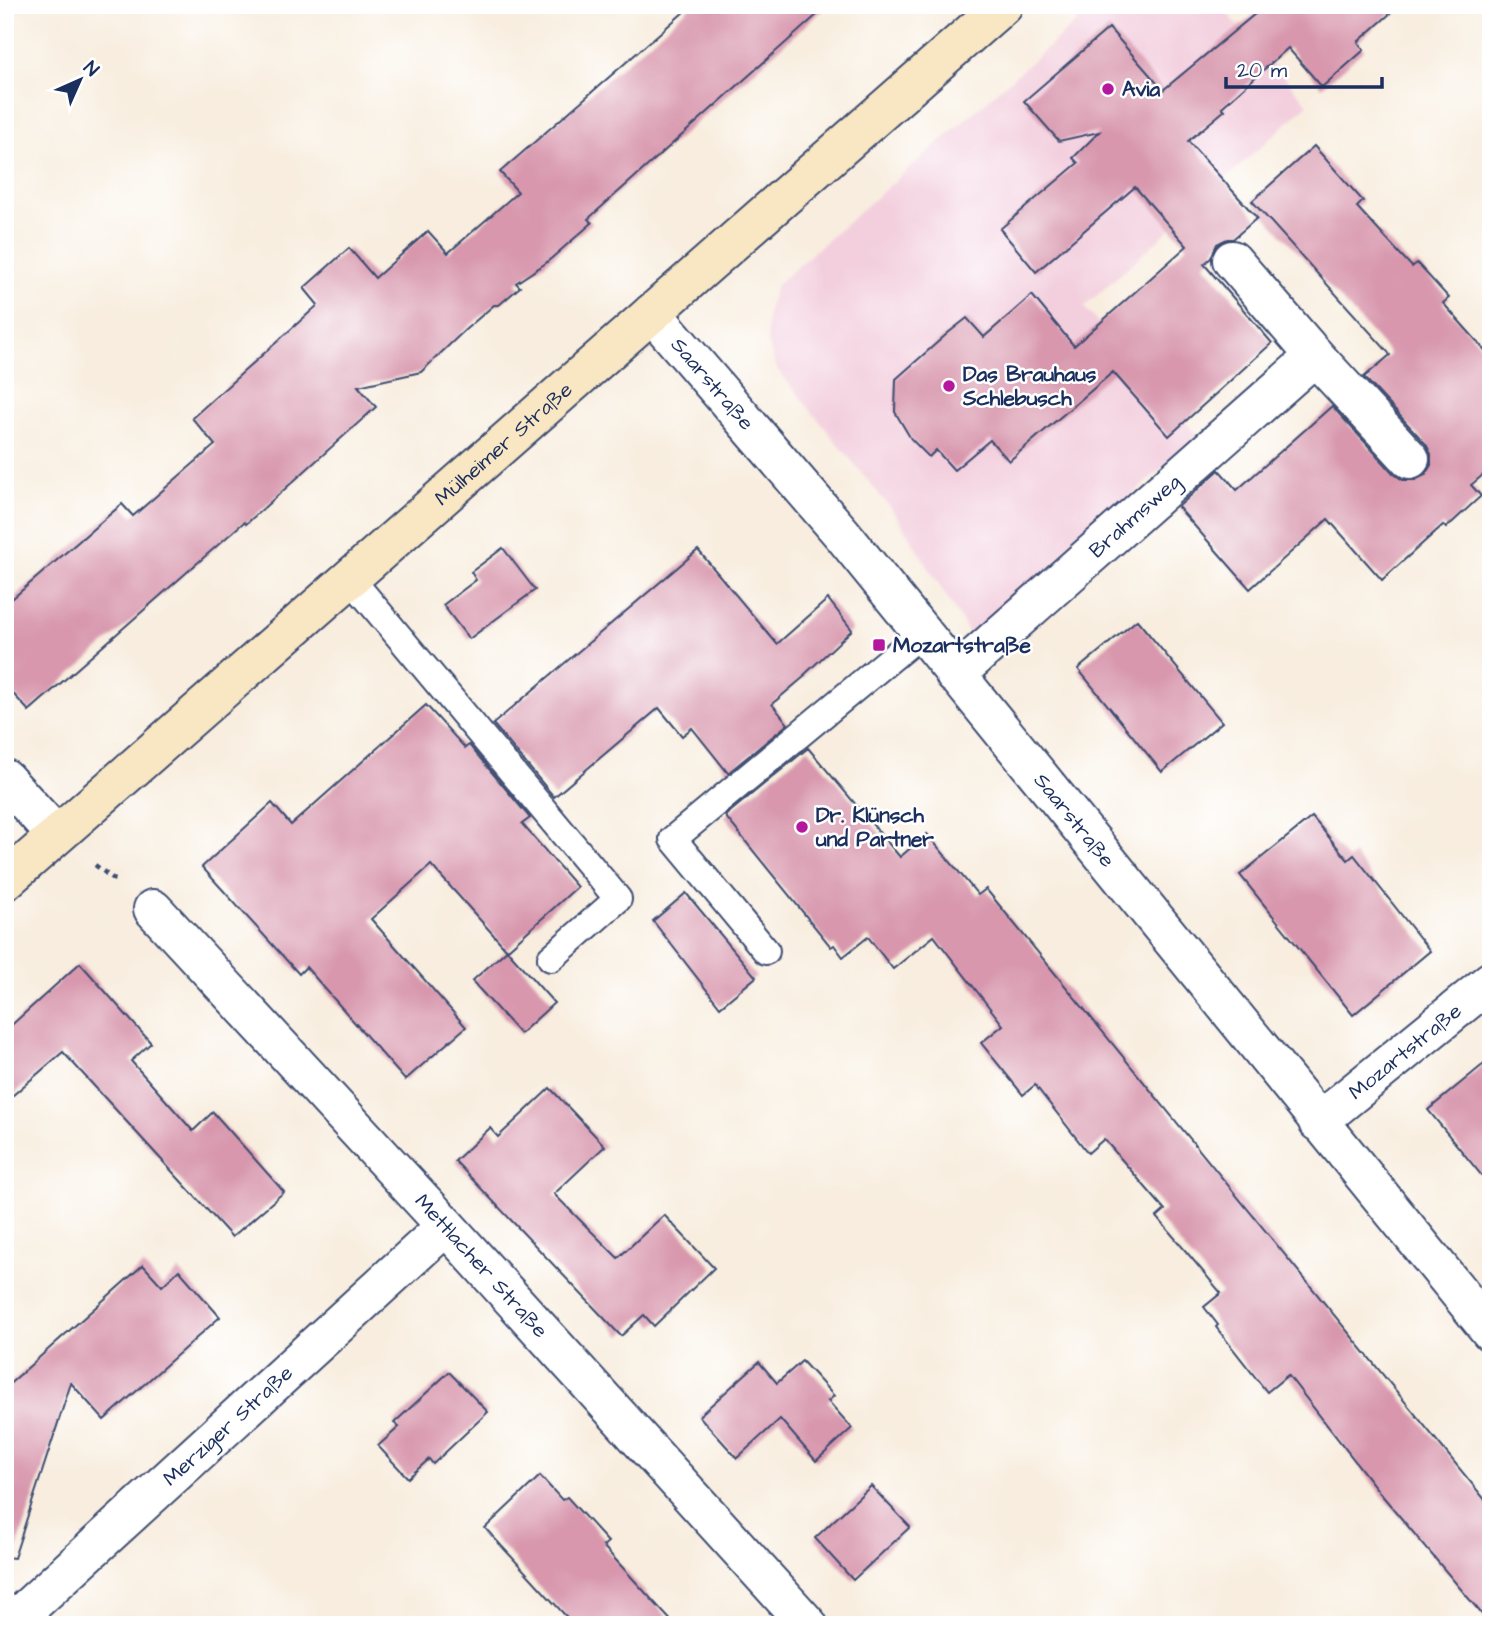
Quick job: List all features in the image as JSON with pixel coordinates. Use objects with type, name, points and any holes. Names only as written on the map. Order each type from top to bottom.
[{"type":"main road","name":"Mülheimer Straße","points":[[5,881],[1003,5]]},
{"type":"street","points":[[1232,260],[1315,356],[1410,459]]},
{"type":"street","name":"Saarstraße","points":[[652,313],[843,535],[1491,1332]]},
{"type":"street","name":"Brahmsweg","points":[[955,675],[1315,356]]},
{"type":"street","points":[[5,779],[56,835]]},
{"type":"street","name":"Mettlacher Straße","points":[[153,909],[446,1226],[808,1625]]},
{"type":"street","name":"Mozartstraße","points":[[1318,1122],[1491,981]]},
{"type":"street","name":"Merziger Straße","points":[[9,1625],[446,1226]]},
{"type":"lane","points":[[351,579],[618,899],[551,958]]},
{"type":"lane","points":[[766,951],[673,839],[922,633]]},
{"type":"path","points":[[56,835],[153,909]]},
{"type":"shaded area","points":[[1096,5],[1220,5],[1308,104],[1084,307],[1198,436],[972,638],[896,515],[777,369],[767,342],[767,313],[776,285]]},
{"type":"building","points":[[692,5],[828,5],[588,219],[592,223],[546,263],[516,283],[520,287],[499,305],[494,305],[421,372],[358,386],[376,407],[246,524],[244,522],[29,711],[5,685],[5,605],[122,504],[133,516],[215,445],[192,418],[318,305],[304,288],[349,248],[375,278],[428,231],[448,253],[518,192],[500,172]]},
{"type":"building","points":[[1250,5],[1400,5],[1358,42],[1364,50],[1322,87],[1288,48],[1222,107],[1225,110],[1188,141],[1257,218],[1233,239],[1217,244],[1211,258],[1204,264],[1272,343],[1169,436],[1113,372],[1009,461],[990,440],[954,470],[936,450],[929,457],[911,439],[895,412],[896,379],[948,333],[967,318],[984,337],[1032,295],[1074,346],[1187,246],[1135,187],[1036,272],[1000,229],[1078,163],[1073,158],[1099,132],[1059,141],[1024,101],[1109,28],[1163,90],[1256,13]]},
{"type":"building","points":[[1314,146],[1363,201],[1357,207],[1412,267],[1417,263],[1449,298],[1443,303],[1491,357],[1491,468],[1471,485],[1481,496],[1446,528],[1443,525],[1382,580],[1328,519],[1250,589],[1178,507],[1219,470],[1237,490],[1332,406],[1394,474],[1403,480],[1415,480],[1425,475],[1431,465],[1431,454],[1426,444],[1364,377],[1390,355],[1388,352],[1252,201]]},
{"type":"building","points":[[503,548],[535,590],[469,639],[443,605],[476,580],[471,572]]},
{"type":"building","points":[[698,550],[777,644],[828,599],[852,630],[772,704],[788,724],[728,773],[692,728],[682,736],[659,708],[554,797],[493,724]]},
{"type":"building","points":[[1137,620],[1222,722],[1162,772],[1078,669]]},
{"type":"building","points":[[426,705],[465,748],[469,745],[530,818],[522,824],[577,887],[507,950],[431,865],[371,919],[466,1027],[405,1080],[306,967],[299,974],[202,867],[272,803],[291,825]]},
{"type":"building","points":[[808,748],[900,857],[927,834],[978,895],[986,889],[1491,1507],[1491,1625],[1380,1493],[1288,1375],[1267,1392],[1216,1327],[1218,1325],[1204,1307],[1221,1293],[1157,1217],[1165,1210],[1104,1139],[1088,1153],[1035,1085],[1023,1095],[981,1043],[1003,1025],[934,936],[893,969],[868,937],[843,957],[834,945],[831,947],[725,816]]},
{"type":"building","points":[[1312,817],[1348,860],[1354,855],[1430,951],[1353,1015],[1240,875]]},
{"type":"building","points":[[686,893],[756,977],[720,1007],[653,921]]},
{"type":"building","points":[[507,950],[554,1003],[520,1034],[472,981]]},
{"type":"building","points":[[80,963],[151,1043],[131,1061],[193,1131],[213,1112],[284,1192],[232,1237],[63,1052],[5,1102],[5,1031]]},
{"type":"building","points":[[1491,1058],[1491,1187],[1428,1110]]},
{"type":"building","points":[[550,1088],[605,1146],[554,1194],[618,1258],[664,1215],[714,1268],[654,1326],[644,1315],[621,1336],[455,1161],[490,1128],[498,1137]]},
{"type":"building","points":[[143,1265],[162,1286],[179,1270],[220,1317],[104,1420],[71,1383],[14,1558],[5,1557],[5,1388]]},
{"type":"building","points":[[802,1361],[834,1396],[828,1401],[852,1428],[816,1461],[780,1419],[737,1458],[699,1416],[759,1362],[777,1383]]},
{"type":"building","points":[[449,1372],[488,1412],[433,1464],[429,1459],[408,1478],[378,1446],[399,1427],[394,1423]]},
{"type":"building","points":[[540,1476],[562,1500],[567,1497],[608,1542],[603,1546],[675,1625],[574,1625],[485,1528]]},
{"type":"building","points":[[871,1486],[910,1527],[853,1580],[815,1538]]},
{"type":"place","name":"Avia","points":[[1108,89]]},
{"type":"place","name":"Das Brauhaus Schlebusch","points":[[949,386]]},
{"type":"place","name":"Mozartstraße","points":[[879,645]]},
{"type":"place","name":"Dr. Klünsch und Partner","points":[[802,827]]}]
